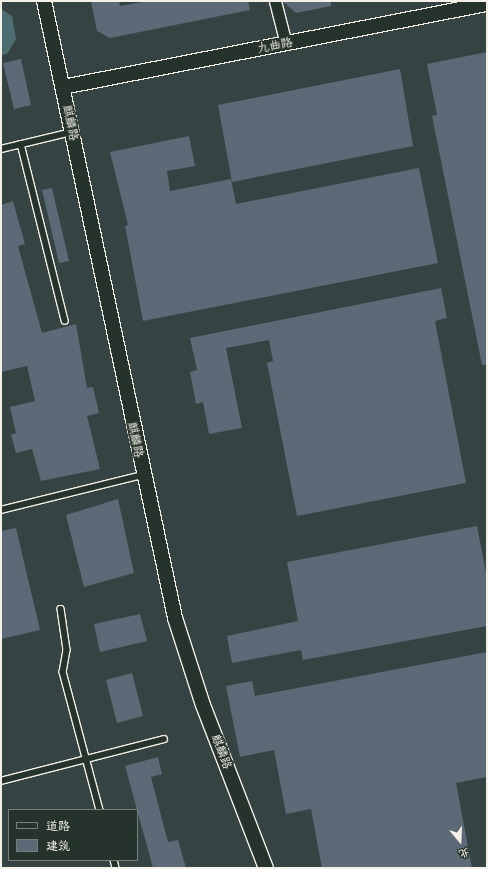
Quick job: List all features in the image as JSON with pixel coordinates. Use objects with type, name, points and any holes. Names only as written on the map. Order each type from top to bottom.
[{"type":"street","name":"麒麟路","points":[[44,1],[142,475],[175,618],[198,691],[266,868]]},
{"type":"street","points":[[275,1],[286,44]]},
{"type":"street","name":"九曲路","points":[[63,87],[487,4]]},
{"type":"lane","points":[[1,149],[72,132]]},
{"type":"lane","points":[[22,144],[65,321]]},
{"type":"lane","points":[[1,510],[142,475]]},
{"type":"lane","points":[[61,609],[67,650],[63,672],[85,759],[100,809]]},
{"type":"lane","points":[[1,781],[164,739]]},
{"type":"water","points":[[1,9],[12,16],[16,39],[7,54],[1,55]]},
{"type":"building","points":[[91,1],[119,1],[120,6],[147,1],[248,1],[250,10],[110,38],[97,31]]},
{"type":"building","points":[[282,1],[331,1],[331,6],[296,13]]},
{"type":"building","points":[[487,52],[487,365],[482,365],[432,116],[437,115],[427,64]]},
{"type":"building","points":[[21,59],[31,105],[14,109],[3,63]]},
{"type":"building","points":[[400,69],[413,146],[232,182],[218,105]]},
{"type":"building","points":[[189,136],[195,166],[167,171],[170,191],[231,179],[236,204],[419,168],[438,263],[143,321],[125,226],[128,225],[110,152]]},
{"type":"building","points":[[52,188],[69,261],[59,263],[42,190]]},
{"type":"building","points":[[13,201],[25,244],[18,246],[42,333],[76,324],[87,388],[93,387],[99,413],[87,416],[100,469],[41,481],[32,449],[16,453],[11,435],[16,433],[10,407],[35,401],[27,366],[1,372],[1,205]]},
{"type":"building","points":[[441,288],[447,318],[435,321],[466,483],[297,516],[267,363],[273,361],[269,340],[226,348],[242,428],[209,434],[203,402],[196,404],[190,372],[197,370],[190,338]]},
{"type":"building","points":[[118,499],[134,573],[84,587],[66,515]]},
{"type":"building","points":[[477,526],[487,578],[487,626],[303,660],[301,650],[232,663],[227,636],[298,621],[287,562]]},
{"type":"building","points":[[16,528],[40,630],[1,639],[1,531]]},
{"type":"building","points":[[140,614],[147,641],[100,652],[94,624]]},
{"type":"building","points":[[487,652],[487,777],[456,783],[472,868],[322,868],[311,809],[286,814],[274,750],[240,757],[226,686],[252,681],[255,696]]},
{"type":"building","points":[[132,673],[143,716],[117,723],[106,680]]},
{"type":"building","points":[[158,757],[162,774],[151,777],[168,842],[178,840],[186,868],[153,868],[125,766]]}]
